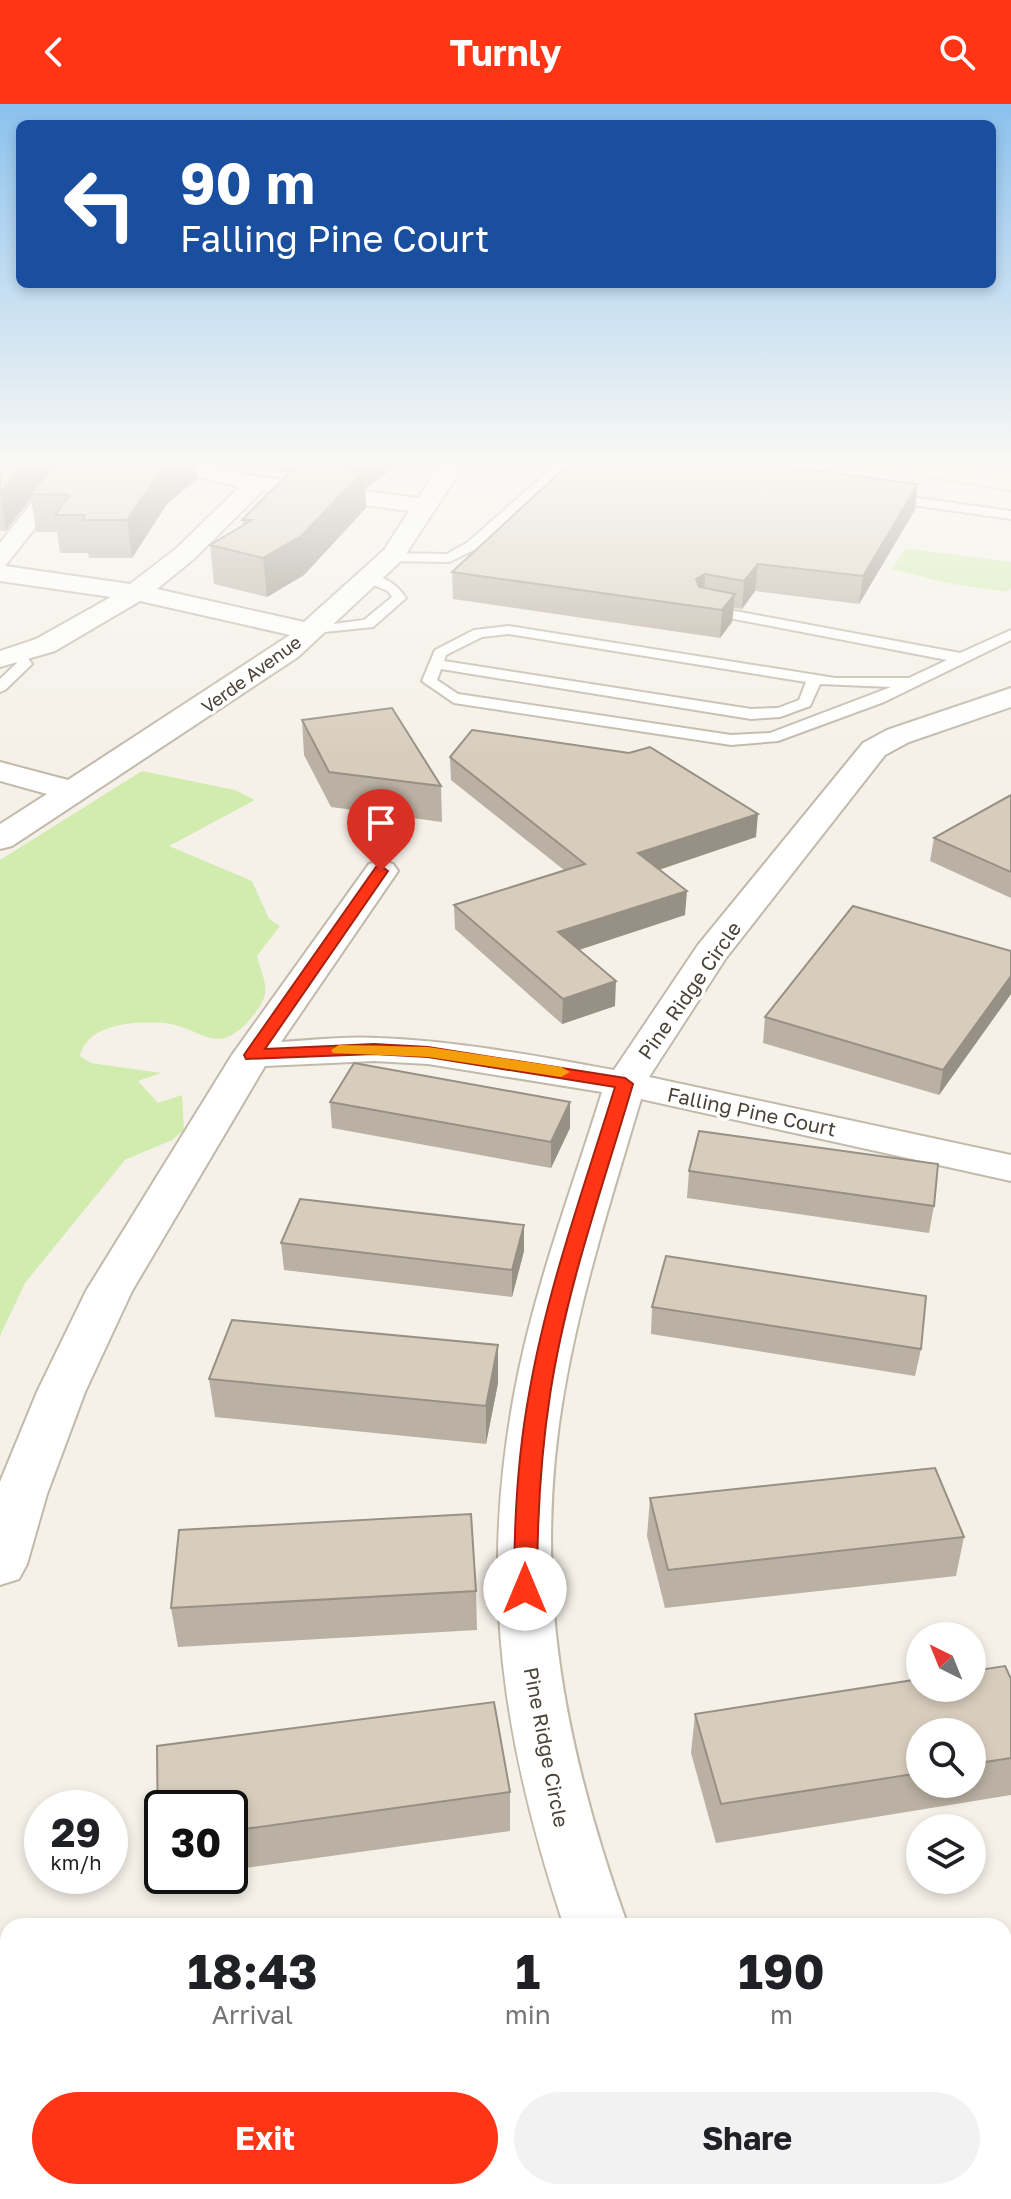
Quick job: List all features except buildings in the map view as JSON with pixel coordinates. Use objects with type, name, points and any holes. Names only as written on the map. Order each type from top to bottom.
[{"type":"street","points":[[9,658],[49,644],[133,592],[179,558]]},
{"type":"street","name":"Verde Avenue","points":[[0,839],[288,651],[390,558]]},
{"type":"street","points":[[0,573],[133,592],[310,631]]},
{"type":"street","name":"Pine Ridge Circle","points":[[593,1918],[565,1837],[538,1722],[525,1618],[525,1502],[539,1394],[561,1294],[625,1084],[711,953],[874,749],[898,736],[1011,697]]},
{"type":"street","points":[[0,771],[75,792]]},
{"type":"street","points":[[0,1564],[21,1494],[61,1392],[109,1291],[252,1055],[381,871]]},
{"type":"street","name":"Falling Pine Court","points":[[252,1055],[374,1049],[428,1052],[625,1084],[1011,1168]]},
{"type":"lane","points":[[703,609],[961,658]]},
{"type":"lane","points":[[911,683],[835,682],[509,630],[479,633],[440,653],[429,681],[454,698],[731,740],[772,738],[879,699],[1011,634]]},
{"type":"lane","points":[[0,687],[25,664],[9,658]]},
{"type":"lane","points":[[436,664],[751,714],[805,703],[815,679]]},
{"type":"lane","points":[[771,712],[796,729]]},
{"type":"green space","points":[[899,558],[979,558],[1011,562],[1011,587],[1007,592],[946,583],[892,569]]},
{"type":"green space","points":[[142,771],[235,790],[255,800],[169,846],[252,881],[269,919],[280,926],[257,956],[265,994],[252,1017],[229,1037],[209,1038],[178,1026],[140,1023],[114,1026],[92,1037],[84,1045],[80,1056],[91,1063],[161,1073],[138,1081],[158,1103],[182,1095],[184,1130],[172,1140],[125,1160],[25,1283],[0,1336],[0,860]]},
{"type":"slow traffic","points":[[339,1050],[428,1052],[561,1072]]},
{"type":"route","points":[[381,871],[252,1055],[374,1049],[428,1052],[512,1063],[625,1084],[561,1294],[539,1394],[525,1502],[525,1589]]}]
